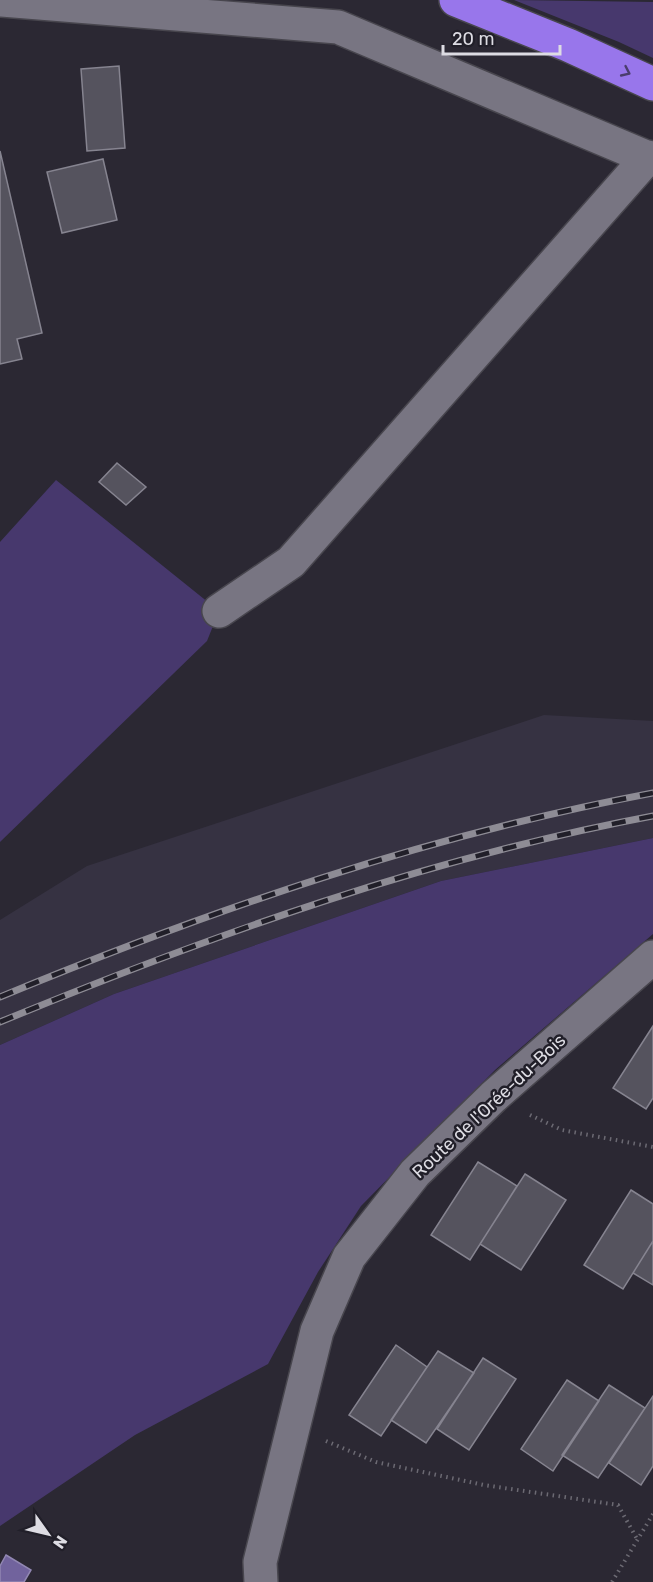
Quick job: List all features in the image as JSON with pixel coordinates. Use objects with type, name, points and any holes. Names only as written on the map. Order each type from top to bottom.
[{"type":"highway","points":[[456,0],[568,45],[653,84]]},
{"type":"street","points":[[2,0],[338,27],[650,159],[291,562],[219,611]]},
{"type":"street","name":"Route de l'Orée-du-Bois","points":[[261,1582],[260,1562],[317,1331],[349,1257],[415,1173],[494,1097],[653,957]]},
{"type":"path","points":[[494,1097],[562,1130],[653,1148]]},
{"type":"path","points":[[292,1427],[376,1462],[484,1485],[618,1505],[637,1539]]},
{"type":"path","points":[[612,1582],[616,1580],[653,1514]]},
{"type":"shaded area","points":[[514,0],[653,2],[653,58],[619,42]]},
{"type":"shaded area","points":[[56,480],[219,611],[207,641],[0,842],[0,542]]},
{"type":"shaded area","points":[[544,715],[653,721],[653,838],[441,881],[114,994],[0,1045],[0,920],[87,866]]},
{"type":"shaded area","points":[[653,838],[653,934],[495,1070],[361,1206],[318,1272],[268,1364],[135,1435],[0,1526],[0,1045],[114,994],[441,881]]},
{"type":"shaded area","points":[[6,1555],[31,1570],[24,1582],[0,1582],[0,1566]]},
{"type":"building","points":[[119,66],[125,148],[87,151],[81,69]]},
{"type":"building","points":[[0,151],[42,333],[17,339],[22,359],[0,364]]},
{"type":"building","points":[[103,159],[117,220],[62,233],[47,172]]},
{"type":"building","points":[[117,463],[146,487],[126,505],[99,482]]},
{"type":"building","points":[[653,1026],[653,1098],[646,1109],[613,1088]]},
{"type":"building","points":[[478,1162],[517,1186],[470,1260],[431,1235]]},
{"type":"building","points":[[525,1174],[566,1200],[521,1270],[480,1244]]},
{"type":"building","points":[[631,1190],[653,1204],[653,1241],[623,1289],[584,1265]]},
{"type":"building","points":[[653,1241],[653,1285],[633,1273]]},
{"type":"building","points":[[396,1345],[427,1367],[381,1436],[349,1415]]},
{"type":"building","points":[[438,1351],[474,1373],[426,1443],[391,1420]]},
{"type":"building","points":[[483,1358],[516,1379],[469,1450],[437,1429]]},
{"type":"building","points":[[567,1380],[599,1401],[553,1471],[521,1449]]},
{"type":"building","points":[[609,1385],[645,1408],[598,1478],[562,1455]]},
{"type":"building","points":[[653,1396],[653,1466],[641,1485],[609,1463]]},
{"type":"railway","points":[[0,997],[159,934],[321,878],[486,830],[653,793]]},
{"type":"railway","points":[[0,1022],[159,959],[321,902],[486,854],[569,833],[653,816]]}]
